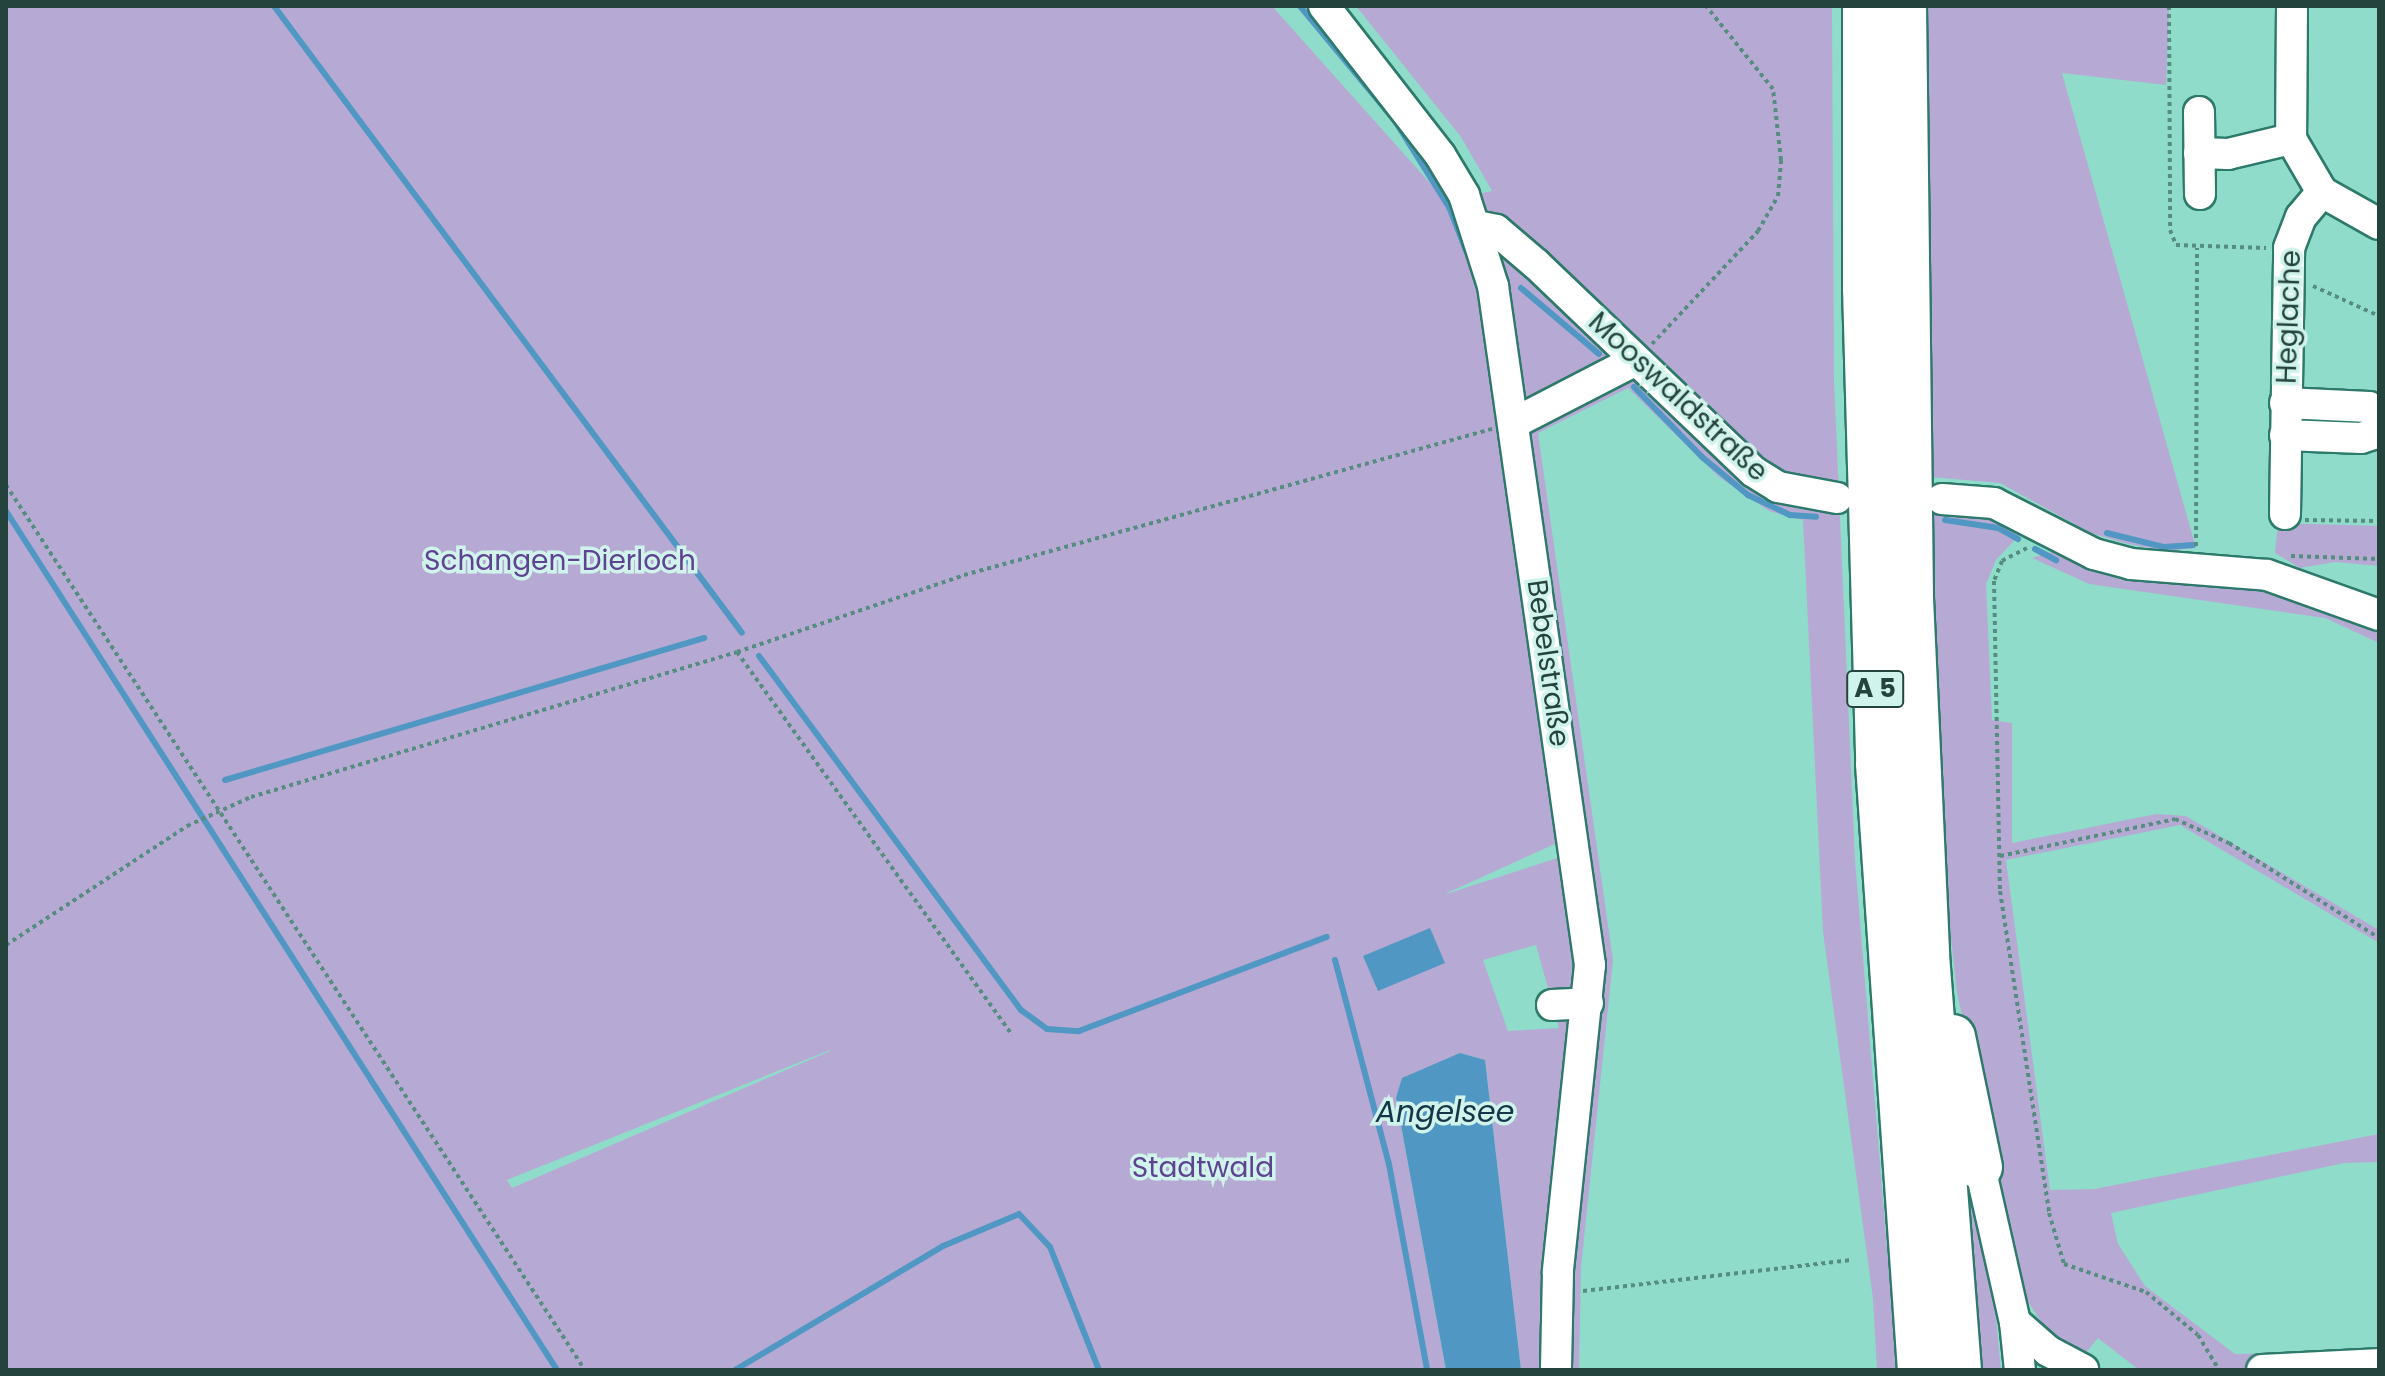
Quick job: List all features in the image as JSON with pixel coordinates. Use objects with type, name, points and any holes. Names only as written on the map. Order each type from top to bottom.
[{"type":"highway","name":"A 5","points":[[1865,6],[1865,288],[1878,764],[1920,1370]]},
{"type":"highway","name":"A 5","points":[[1904,6],[1910,568],[1927,955],[1959,1370]]},
{"type":"highway","points":[[1927,955],[1960,1057],[1980,1167]]},
{"type":"street","name":"Bebelstraße","points":[[1324,6],[1440,155],[1476,226],[1489,262],[1590,965],[1567,1172],[1556,1370]]},
{"type":"street","points":[[2292,6],[2291,139],[2322,192],[2379,224]]},
{"type":"street","points":[[2199,112],[2200,194]]},
{"type":"street","points":[[2199,153],[2228,154],[2291,139]]},
{"type":"street","name":"Heglache","points":[[2285,514],[2289,248],[2301,217],[2322,192]]},
{"type":"street","name":"Mooswaldstraße","points":[[1476,226],[1496,230],[1536,264],[1754,472],[1778,487],[1837,498]]},
{"type":"street","points":[[1489,262],[1536,264]]},
{"type":"street","points":[[1514,423],[1636,360]]},
{"type":"street","name":"Heglache","points":[[2285,403],[2369,407],[2379,417]]},
{"type":"street","points":[[2285,435],[2361,438],[2379,432]]},
{"type":"street","points":[[1942,499],[1994,503],[2047,533],[2131,564],[2267,575],[2379,615]]},
{"type":"street","points":[[1552,1005],[1588,1003]]},
{"type":"street","points":[[1980,1167],[2015,1322],[2020,1370]]},
{"type":"street","points":[[2015,1322],[2048,1351],[2083,1370]]},
{"type":"street","points":[[2262,1370],[2379,1364]]},
{"type":"path","points":[[1636,360],[1758,231],[1778,196],[1781,160],[1773,89],[1706,6]]},
{"type":"path","points":[[2033,6],[2081,6]]},
{"type":"path","points":[[2197,248],[2198,568]]},
{"type":"path","points":[[2313,286],[2379,316]]},
{"type":"path","points":[[6,945],[221,807],[737,652],[964,575],[1514,423]]},
{"type":"path","points":[[6,485],[221,807],[585,1370]]},
{"type":"path","points":[[2285,514],[2286,519],[2379,521]]},
{"type":"path","points":[[2047,533],[2002,561],[1994,581],[2000,891],[2049,1213],[2064,1264],[2146,1292],[2198,1335],[2219,1370]]},
{"type":"path","points":[[2267,575],[2291,556],[2379,559]]},
{"type":"path","points":[[737,652],[1012,1035]]},
{"type":"path","points":[[2000,856],[2175,819],[2229,843],[2379,938]]},
{"type":"path","points":[[1584,1290],[1851,1260]]},
{"type":"green space","name":"Schangen-Dierloch","points":[[6,6],[1272,6],[1454,210],[1451,200],[1492,191],[1461,137],[1356,6],[1832,6],[1834,380],[1855,860],[1897,1370],[1877,1370],[1873,1299],[1823,932],[1803,520],[1769,511],[1719,477],[1628,388],[1538,433],[1613,960],[1581,1268],[1579,1370],[1521,1370],[1485,1060],[1460,1053],[1396,1098],[1446,1370],[6,1370]],"holes":[[[1559,842],[1567,855],[1446,894],[1447,893]],[[1536,945],[1559,1028],[1508,1031],[1483,960]],[[830,1050],[512,1188],[507,1180]]]},
{"type":"green space","points":[[1924,6],[2169,6],[2166,85],[2062,73],[2196,548],[2165,551],[2124,543],[2091,533],[2000,483],[1930,477]]},
{"type":"green space","points":[[1944,505],[2016,523],[2024,530],[1996,560],[1986,584],[1992,720],[2012,723],[2012,843],[2156,814],[2186,816],[2379,930],[2379,943],[2180,825],[2006,860],[2050,1190],[2094,1189],[2379,1134],[2379,1162],[2344,1163],[2111,1213],[2118,1244],[2145,1286],[2235,1354],[2333,1352],[2379,1370],[2139,1370],[2098,1338],[2084,1355],[2074,1350],[2045,1327],[2028,1302],[1995,1308],[2001,1370],[1980,1370],[1963,1178],[1997,1167],[1957,993],[1947,900],[1930,506]]},
{"type":"green space","points":[[2278,523],[2379,526],[2379,566],[2335,562],[2300,568],[2275,553]]},
{"type":"green space","points":[[2055,551],[2124,578],[2308,596],[2379,629],[2379,643],[2325,618],[2089,584],[2032,558]]},
{"type":"water","points":[[1430,928],[1445,963],[1378,991],[1363,956]]},
{"type":"water","name":"Angelsee","points":[[1460,1053],[1485,1060],[1521,1370],[1446,1370],[1396,1098],[1402,1078]]},
{"type":"waterway","points":[[274,6],[742,633]]},
{"type":"waterway","points":[[1300,6],[1395,121],[1449,207],[1467,253]]},
{"type":"waterway","points":[[1521,288],[1599,354]]},
{"type":"waterway","points":[[1634,387],[1702,457],[1748,495],[1790,515],[1816,517]]},
{"type":"waterway","points":[[6,511],[557,1370]]},
{"type":"waterway","points":[[1945,520],[1998,528],[2018,539]]},
{"type":"waterway","points":[[2107,533],[2164,547],[2193,545]]},
{"type":"waterway","points":[[2035,549],[2056,560]]},
{"type":"waterway","points":[[225,780],[704,638]]},
{"type":"waterway","points":[[759,656],[1021,1010],[1047,1029],[1079,1031],[1327,937]]},
{"type":"waterway","points":[[1335,960],[1389,1164],[1427,1370]]},
{"type":"waterway","points":[[735,1370],[943,1246],[1019,1214],[1050,1247],[1099,1370]]},
{"type":"park label","name":"Stadtwald","points":[[1203,1168]]}]
